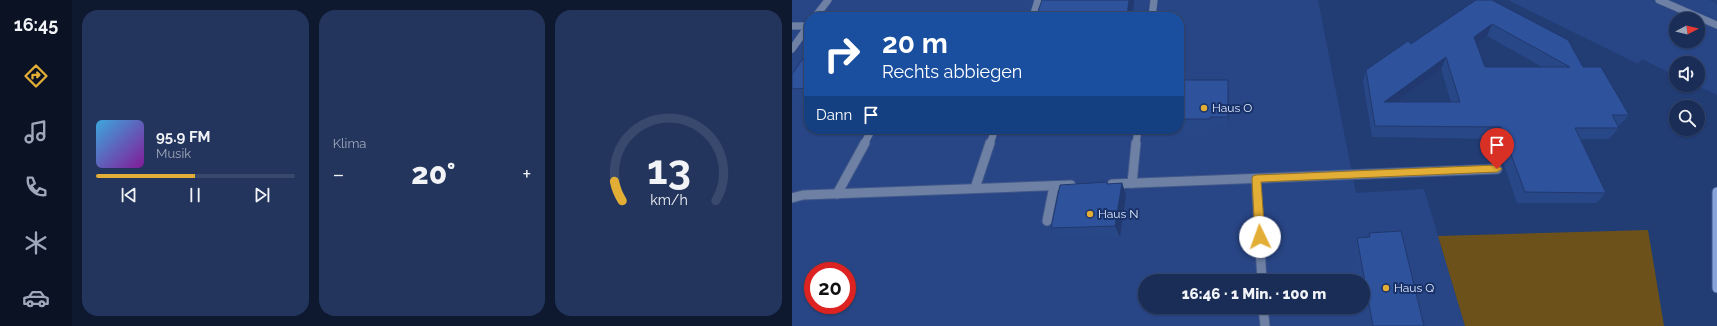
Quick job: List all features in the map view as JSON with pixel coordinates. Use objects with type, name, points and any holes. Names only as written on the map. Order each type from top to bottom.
[{"type":"main road","points":[[1717,192],[1717,288]]},
{"type":"lane","points":[[819,12],[828,0]]},
{"type":"lane","points":[[1034,12],[1038,0]]},
{"type":"lane","points":[[1153,12],[1154,0]]},
{"type":"lane","points":[[1659,0],[1717,25]]},
{"type":"lane","points":[[792,26],[804,26]]},
{"type":"lane","points":[[792,49],[804,33]]},
{"type":"lane","points":[[837,194],[869,134]]},
{"type":"lane","points":[[974,188],[992,134]]},
{"type":"lane","points":[[1132,183],[1137,134]]},
{"type":"lane","points":[[1101,184],[1497,169]]},
{"type":"lane","points":[[1256,179],[1262,274]]},
{"type":"lane","points":[[792,198],[803,195],[1078,185]]},
{"type":"lane","points":[[1047,221],[1054,186]]},
{"type":"lane","points":[[1264,314],[1264,326]]},
{"type":"shaded area","points":[[792,0],[1318,0],[1356,193],[1424,189],[1465,326],[792,326]]},
{"type":"shaded area","points":[[1508,0],[1717,0],[1717,95],[1705,89],[1705,56],[1669,56],[1669,72],[1642,59],[1638,64]]},
{"type":"shaded area","points":[[1648,230],[1664,326],[1465,326],[1438,236]]},
{"type":"building","points":[[1042,0],[1129,0],[1128,12],[1038,12]]},
{"type":"building","points":[[1476,0],[1492,0],[1568,40],[1583,67],[1601,67],[1629,115],[1612,115],[1619,128],[1575,128],[1606,193],[1525,192],[1501,127],[1375,126],[1366,70],[1408,41],[1411,44]],"holes":[[[1492,24],[1570,67],[1485,67],[1474,37]],[[1446,57],[1460,102],[1384,102]]]},
{"type":"building","points":[[804,57],[804,88],[792,89],[792,74]]},
{"type":"building","name":"Haus O","points":[[1184,80],[1228,80],[1228,117],[1210,117],[1210,119],[1184,119]]},
{"type":"building","name":"Haus N","points":[[1107,182],[1107,184],[1122,183],[1115,226],[1051,228],[1060,185]]},
{"type":"building","name":"Haus Q","points":[[1401,231],[1424,326],[1373,326],[1370,310],[1370,274],[1364,274],[1357,238],[1370,237],[1369,233]]},
{"type":"place","name":"Haus O","points":[[1204,108]]},
{"type":"place","name":"Haus N","points":[[1090,214]]},
{"type":"place","name":"Haus Q","points":[[1386,288]]},
{"type":"route","points":[[1260,237],[1256,179],[1497,169]]}]
